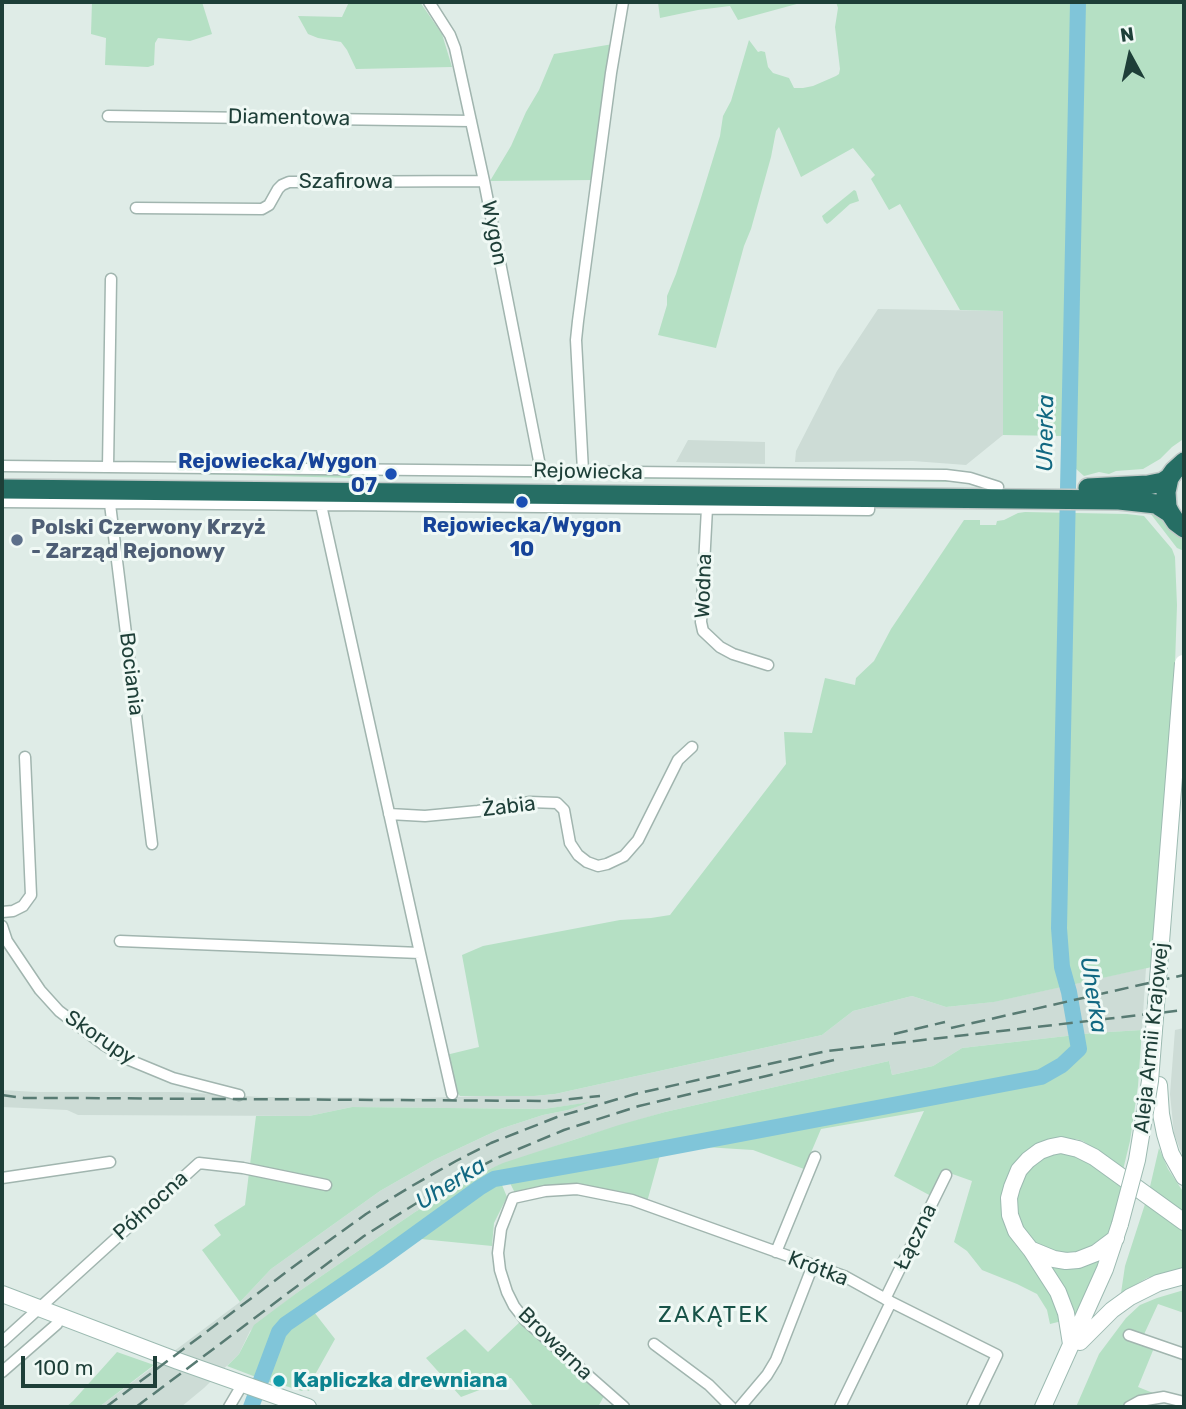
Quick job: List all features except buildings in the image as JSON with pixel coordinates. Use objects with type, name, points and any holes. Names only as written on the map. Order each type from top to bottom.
[{"type":"highway","points":[[1180,525],[1166,500],[1169,478],[1184,462]]},
{"type":"highway","name":"Rejowiecka","points":[[2,476],[998,487],[1057,494]]},
{"type":"highway","name":"Rejowiecka","points":[[1079,494],[1148,485],[1169,478]]},
{"type":"highway","name":"Rejowiecka","points":[[2,489],[869,504],[1079,494],[1156,504],[1180,525]]},
{"type":"main road","name":"Aleja Armii Krajowej","points":[[1043,1407],[1112,1271],[1137,1160],[1150,1089],[1184,657]]},
{"type":"main road","name":"Aleja Armii Krajowej","points":[[1121,1230],[1148,1148],[1159,1085],[1184,774]]},
{"type":"main road","points":[[1159,1085],[1164,1134],[1184,1177]]},
{"type":"main road","points":[[1184,1222],[1094,1157],[1078,1149],[1061,1146],[1040,1151],[1028,1160],[1019,1170],[1009,1198],[1014,1227],[1055,1284],[1076,1343],[1129,1297],[1158,1283],[1184,1276]]},
{"type":"main road","points":[[1031,1250],[1054,1259],[1072,1261],[1093,1255],[1121,1230]]},
{"type":"main road","points":[[2,1294],[245,1386],[308,1407]]},
{"type":"main road","name":"Aleja Armii Krajowej","points":[[1052,1407],[1076,1343]]},
{"type":"street","name":"Wygon","points":[[429,2],[455,48],[541,471]]},
{"type":"street","points":[[583,471],[576,340],[623,2]]},
{"type":"street","name":"Diamentowa","points":[[108,116],[471,121]]},
{"type":"street","name":"Szafirowa","points":[[136,208],[262,208],[269,205],[278,189],[289,182],[484,181]]},
{"type":"street","points":[[108,467],[111,279]]},
{"type":"street","points":[[2,466],[946,475],[970,478],[998,487]]},
{"type":"street","points":[[2,502],[524,508],[707,508],[869,504]]},
{"type":"street","name":"Bociania","points":[[110,504],[152,844]]},
{"type":"street","points":[[321,505],[452,1094]]},
{"type":"street","name":"Wodna","points":[[707,508],[701,622],[703,631],[720,647],[733,654],[768,665]]},
{"type":"street","name":"Żabia","points":[[389,814],[425,816],[530,802],[558,803],[564,810],[570,843],[578,855],[598,866],[624,856],[638,840],[678,760],[692,747]]},
{"type":"street","points":[[2,912],[23,906],[31,895],[25,757]]},
{"type":"street","name":"Skorupy","points":[[2,926],[7,941],[40,990],[60,1011],[104,1045],[127,1059],[173,1078],[239,1095]]},
{"type":"street","points":[[120,941],[420,953]]},
{"type":"street","points":[[776,1252],[815,1157]]},
{"type":"street","points":[[2,1178],[110,1162]]},
{"type":"street","name":"Północna","points":[[40,1308],[199,1163],[243,1168],[326,1185]]},
{"type":"street","name":"Łączna","points":[[840,1407],[946,1175]]},
{"type":"street","name":"Krótka","points":[[500,1270],[498,1253],[501,1229],[513,1198],[545,1191],[577,1189],[632,1200],[844,1276],[997,1355],[972,1407]]},
{"type":"street","points":[[740,1407],[776,1360],[813,1265]]},
{"type":"street","name":"Browarna","points":[[500,1270],[514,1306],[525,1320],[624,1407]]},
{"type":"street","points":[[2,1342],[40,1308]]},
{"type":"street","points":[[2,1372],[57,1324],[60,1316]]},
{"type":"street","points":[[1129,1335],[1184,1354]]},
{"type":"street","points":[[654,1344],[709,1385],[731,1407]]},
{"type":"street","points":[[229,1407],[245,1386]]},
{"type":"street","points":[[1129,1407],[1140,1401],[1164,1397],[1180,1401]]},
{"type":"shaded area","points":[[878,309],[1003,311],[1003,435],[966,465],[913,461],[795,462],[796,451],[837,371]]},
{"type":"shaded area","points":[[688,440],[765,442],[765,464],[676,462]]},
{"type":"shaded area","points":[[1146,968],[1142,1030],[962,1048],[933,1066],[892,1075],[889,1061],[665,1112],[490,1169],[415,1212],[298,1292],[250,1331],[239,1354],[181,1407],[99,1407],[240,1302],[271,1269],[380,1191],[434,1160],[500,1129],[585,1103],[544,1109],[352,1107],[309,1116],[78,1115],[67,1110],[2,1107],[2,1090],[179,1092],[261,1097],[422,1098],[555,1094],[822,1035],[853,1011],[912,996],[946,1007],[993,1002]]},
{"type":"shaded area","points":[[1184,1028],[1184,1159],[1174,1134],[1170,1094],[1175,1030]]},
{"type":"green space","points":[[92,2],[202,2],[212,34],[190,41],[158,38],[155,43],[154,65],[148,67],[105,65],[106,38],[91,34]]},
{"type":"green space","points":[[349,2],[420,2],[442,34],[452,67],[356,69],[341,42],[308,34],[298,16],[342,17]]},
{"type":"green space","points":[[658,2],[804,2],[738,20],[730,6],[660,18]]},
{"type":"green space","points":[[836,2],[1184,2],[1184,432],[1182,440],[1160,459],[1143,469],[1109,474],[1099,472],[1084,476],[1066,460],[1061,436],[1003,435],[1003,311],[960,310],[900,204],[889,210],[871,179],[875,175],[853,148],[801,177],[779,127],[716,348],[658,335],[667,296],[700,201],[720,136],[723,116],[731,101],[749,40],[758,52],[765,52],[768,67],[773,73],[789,78],[794,88],[813,86],[836,76],[840,69],[835,27],[838,8]]},
{"type":"green space","points":[[613,44],[595,180],[490,181],[511,146],[554,54]]},
{"type":"green space","points":[[854,190],[859,201],[850,204],[827,224],[822,216]]},
{"type":"green space","points":[[198,470],[376,474],[352,478],[198,474]]},
{"type":"green space","points":[[475,473],[918,477],[967,482],[475,477]]},
{"type":"green space","points":[[1151,509],[1180,534],[1184,551],[1177,548],[1150,513]]},
{"type":"green space","points":[[1025,512],[1144,516],[1172,549],[1175,557],[1175,665],[1152,967],[994,1002],[946,1007],[912,996],[853,1011],[822,1035],[555,1094],[460,1096],[454,1089],[446,1055],[479,1047],[462,955],[483,946],[620,920],[670,915],[786,764],[784,732],[812,733],[825,678],[855,685],[856,678],[874,661],[891,629],[964,520],[980,520],[980,525],[996,525],[997,521]]},
{"type":"green space","points":[[1142,1030],[1138,1086],[1123,1170],[1083,1141],[1055,1139],[1040,1142],[1030,1149],[1004,1221],[1015,1244],[1049,1285],[1062,1321],[1050,1324],[1047,1310],[1037,1294],[982,1270],[967,1251],[954,1242],[972,1181],[944,1171],[931,1196],[894,1176],[924,1111],[821,1129],[804,1169],[753,1150],[705,1147],[660,1155],[647,1202],[609,1192],[516,1195],[510,1183],[502,1185],[507,1197],[494,1223],[492,1246],[421,1239],[314,1312],[335,1339],[309,1391],[269,1382],[227,1366],[239,1354],[254,1325],[298,1292],[415,1212],[503,1163],[665,1112],[889,1061],[892,1075],[933,1066],[962,1048]]},
{"type":"green space","points":[[590,1102],[500,1129],[434,1160],[380,1191],[271,1269],[240,1302],[202,1250],[221,1235],[214,1225],[245,1205],[256,1116],[309,1116],[352,1107],[544,1109]]},
{"type":"green space","points":[[1159,1148],[1168,1169],[1184,1193],[1184,1215],[1149,1191]]},
{"type":"green space","points":[[1055,1152],[1071,1152],[1123,1183],[1108,1234],[1088,1248],[1089,1251],[1059,1255],[1031,1241],[1020,1225],[1016,1201],[1021,1178],[1040,1158]]},
{"type":"green space","points":[[1146,1201],[1184,1228],[1184,1268],[1147,1278],[1121,1293],[1125,1266]]},
{"type":"green space","points":[[1104,1255],[1073,1326],[1046,1262]]},
{"type":"green space","points":[[1184,1290],[1184,1313],[1158,1304],[1140,1343],[1154,1348],[1138,1387],[1158,1395],[1139,1399],[1123,1407],[1076,1407],[1099,1354],[1126,1318],[1140,1305]]},
{"type":"green space","points":[[521,1321],[604,1396],[598,1407],[534,1407],[511,1378],[503,1378],[461,1397],[426,1358],[465,1329],[488,1352]]},
{"type":"green space","points":[[117,1352],[154,1365],[99,1407],[66,1407],[73,1401]]},
{"type":"waterway","name":"Uherka","points":[[251,1407],[279,1332],[286,1324],[494,1179],[1041,1077],[1062,1065],[1079,1049],[1062,967],[1059,928],[1078,2]]},
{"type":"railway","points":[[951,1028],[1184,975]]},
{"type":"railway","points":[[106,1407],[366,1214],[491,1143],[557,1117],[635,1094],[827,1051],[1184,1010]]},
{"type":"railway","points":[[894,1034],[945,1022]]},
{"type":"railway","points":[[136,1407],[364,1236],[452,1181],[497,1158],[564,1130],[639,1106],[834,1060]]},
{"type":"railway","points":[[2,1095],[24,1098],[552,1101],[600,1096]]},
{"type":"place","name":"Rejowiecka/Wygon 07","points":[[391,474]]},
{"type":"place","name":"Rejowiecka/Wygon 10","points":[[522,502]]},
{"type":"place","name":"Polski Czerwony Krzyż - Zarząd Rejonowy","points":[[17,540]]},
{"type":"place","name":"Kapliczka drewniana","points":[[279,1381]]},
{"type":"district","name":"ZAKĄTEK","points":[[714,1315]]}]
